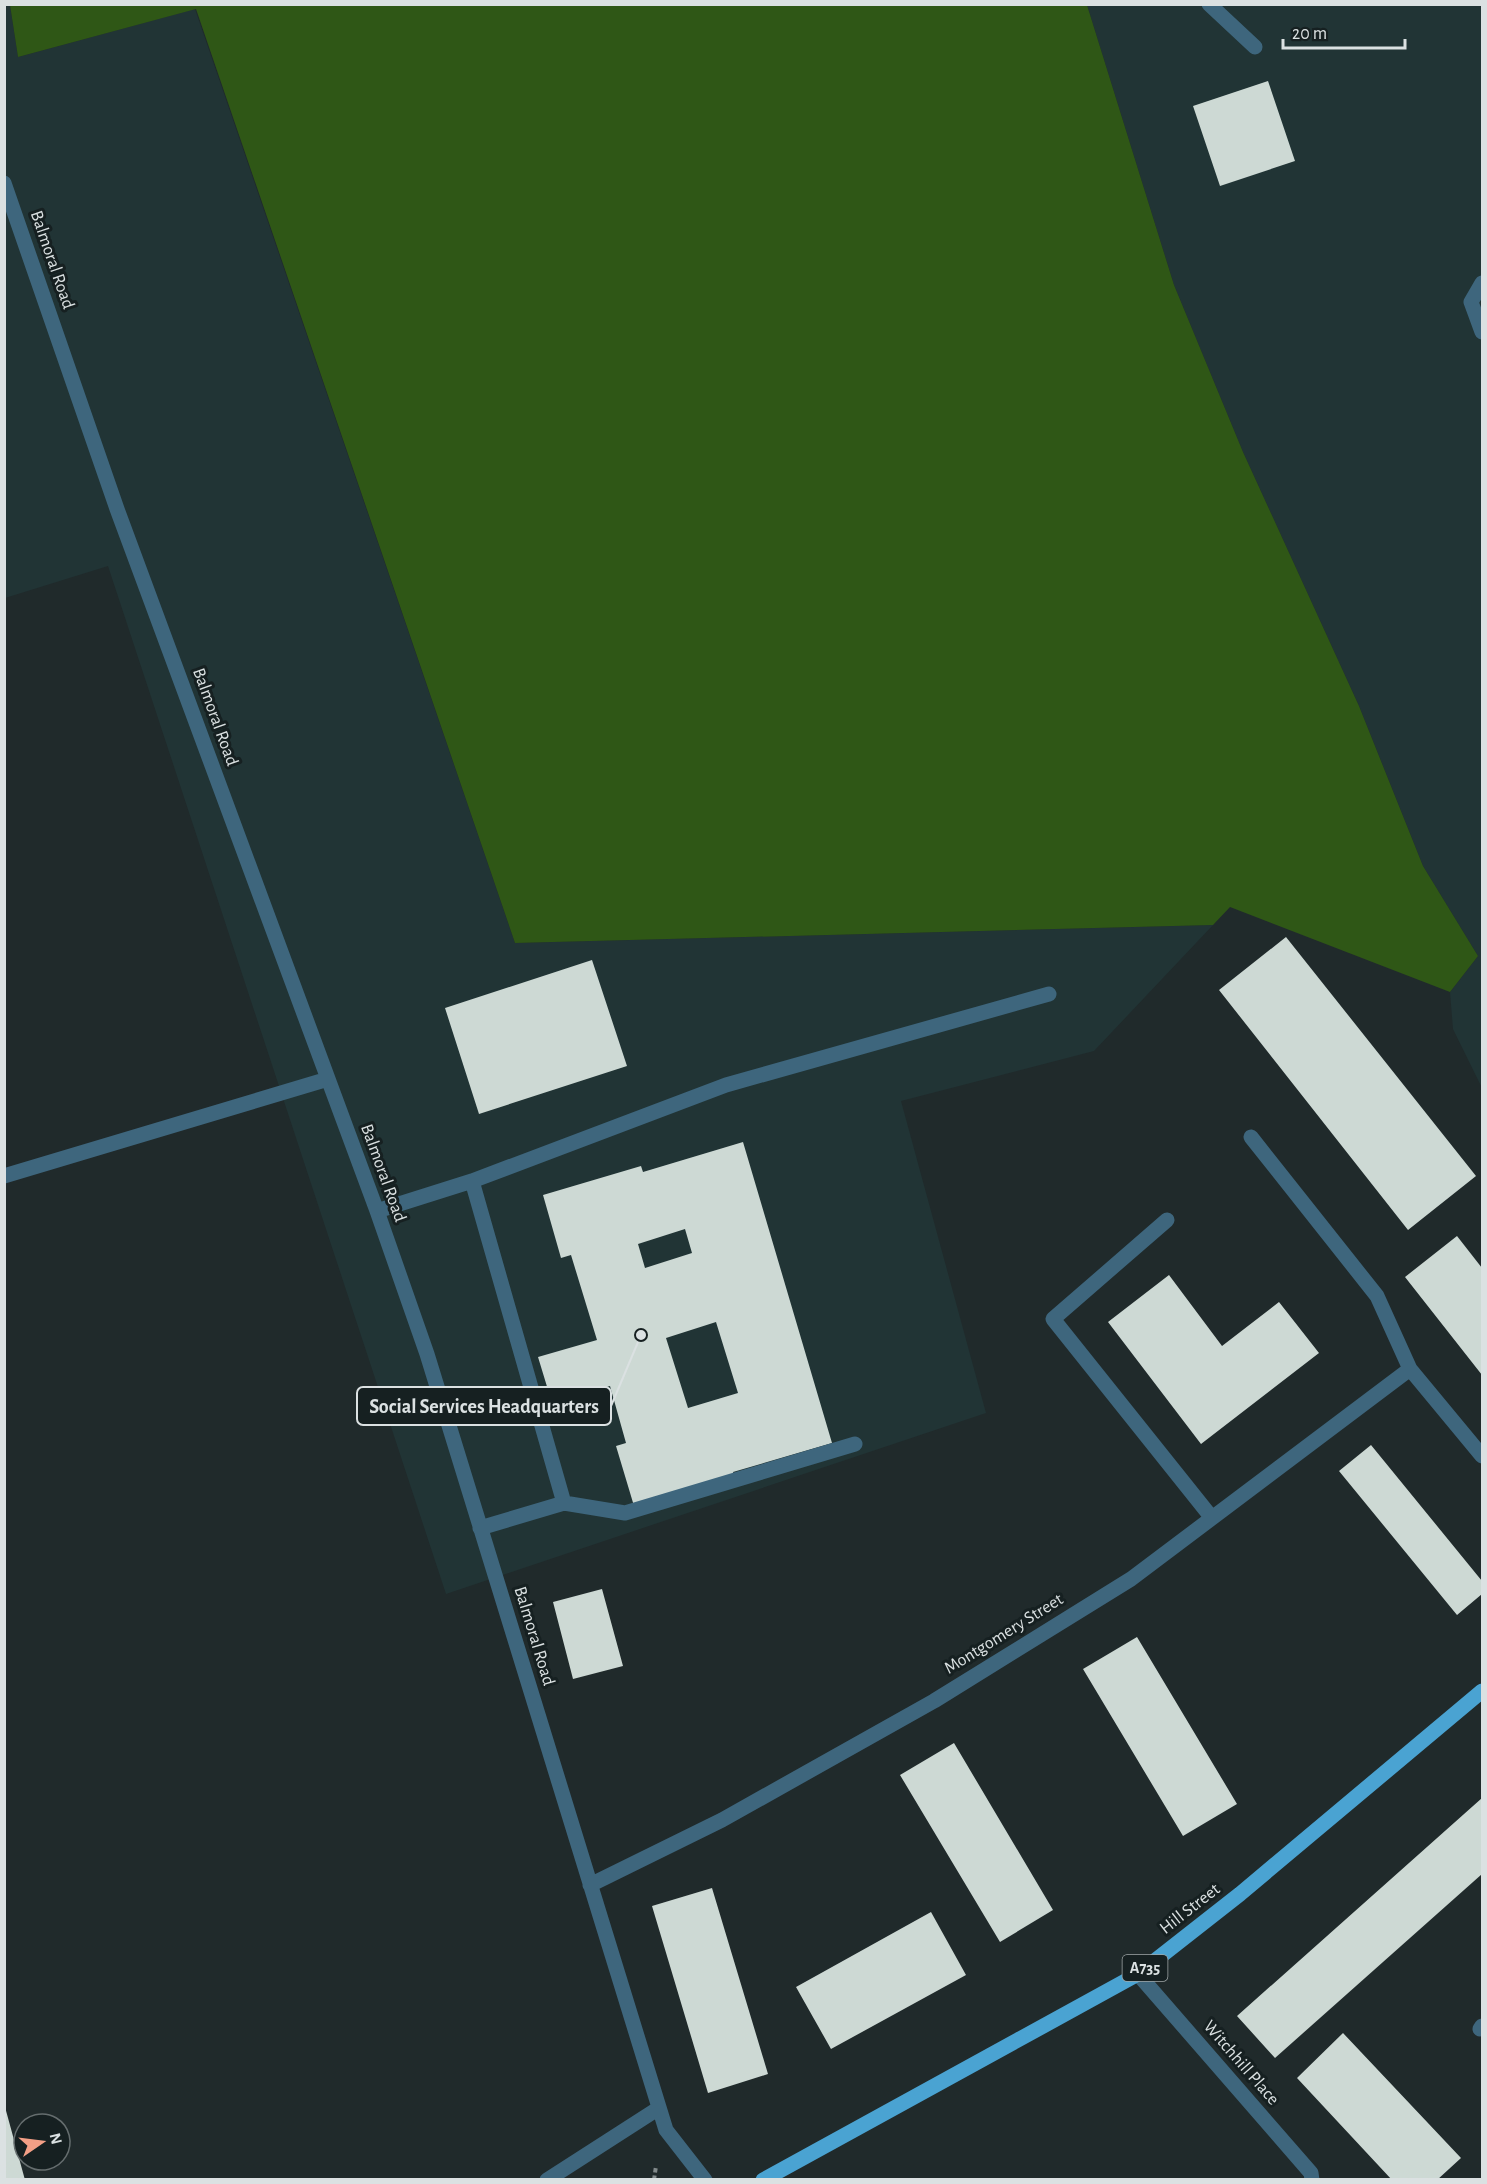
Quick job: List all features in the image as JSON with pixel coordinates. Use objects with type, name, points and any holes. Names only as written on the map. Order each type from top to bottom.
[{"type":"main road","name":"Hill Street","points":[[763,2180],[1138,1974],[1240,1894],[1482,1691]]},
{"type":"street","points":[[1209,4],[1255,46]]},
{"type":"street","name":"Balmoral Road","points":[[4,183],[121,520],[377,1211],[427,1354],[666,2130],[705,2180]]},
{"type":"street","points":[[1482,283],[1472,303],[1482,332]]},
{"type":"street","points":[[377,1211],[472,1181],[726,1085],[1049,994]]},
{"type":"street","points":[[4,1176],[328,1079]]},
{"type":"street","points":[[1251,1137],[1377,1296],[1410,1370],[1482,1456]]},
{"type":"street","points":[[472,1181],[564,1503]]},
{"type":"street","points":[[1167,1221],[1053,1319],[1212,1518]]},
{"type":"street","name":"Montgomery Street","points":[[590,1885],[722,1820],[934,1701],[1131,1579],[1410,1370]]},
{"type":"street","points":[[480,1528],[564,1503],[625,1513],[855,1444]]},
{"type":"street","name":"Witchhill Place","points":[[1138,1974],[1311,2173],[1312,2180]]},
{"type":"street","points":[[547,2180],[659,2108]]},
{"type":"shaded area","points":[[5,5],[10,5],[18,57],[195,9],[515,943],[1213,925],[1094,1051],[901,1101],[986,1413],[446,1594],[108,566],[5,598]]},
{"type":"shaded area","points":[[1087,5],[1482,5],[1482,1088],[1453,1029],[1450,992],[1478,956],[1423,866],[1359,706],[1243,452],[1174,285]]},
{"type":"green space","points":[[10,5],[1087,5],[1174,285],[1243,452],[1359,706],[1423,866],[1478,956],[1450,992],[1230,907],[1213,925],[515,943],[196,9],[18,57]]},
{"type":"building","points":[[1268,81],[1295,161],[1220,186],[1193,106]]},
{"type":"building","points":[[1286,937],[1476,1176],[1408,1230],[1219,990]]},
{"type":"building","points":[[592,960],[627,1066],[479,1114],[445,1008]]},
{"type":"building","points":[[743,1142],[832,1443],[733,1472],[734,1476],[634,1506],[616,1446],[626,1443],[610,1386],[552,1403],[538,1357],[597,1340],[571,1255],[561,1258],[543,1195],[641,1166],[643,1172]],"holes":[[[685,1229],[692,1253],[645,1268],[638,1244]],[[716,1322],[738,1393],[688,1408],[666,1338]]]},
{"type":"building","points":[[1457,1236],[1482,1268],[1482,1375],[1405,1277]]},
{"type":"building","points":[[1169,1275],[1222,1346],[1279,1302],[1319,1353],[1201,1444],[1108,1322]]},
{"type":"building","points":[[1371,1445],[1482,1581],[1482,1594],[1457,1615],[1339,1471]]},
{"type":"building","points":[[602,1589],[623,1666],[573,1679],[553,1602]]},
{"type":"building","points":[[1137,1637],[1237,1804],[1183,1836],[1083,1669]]},
{"type":"building","points":[[954,1743],[1053,1910],[1000,1942],[900,1775]]},
{"type":"building","points":[[1482,1798],[1482,1874],[1275,2058],[1237,2016]]},
{"type":"building","points":[[712,1888],[768,2074],[708,2093],[652,1906]]},
{"type":"building","points":[[931,1912],[966,1975],[831,2049],[796,1987]]},
{"type":"building","points":[[1343,2033],[1461,2158],[1437,2180],[1392,2180],[1297,2078]]},
{"type":"building","points":[[5,2107],[12,2133],[12,2172],[23,2172],[25,2180],[4,2180]]},
{"type":"place","name":"Social Services Headquarters","points":[[641,1335]]}]
